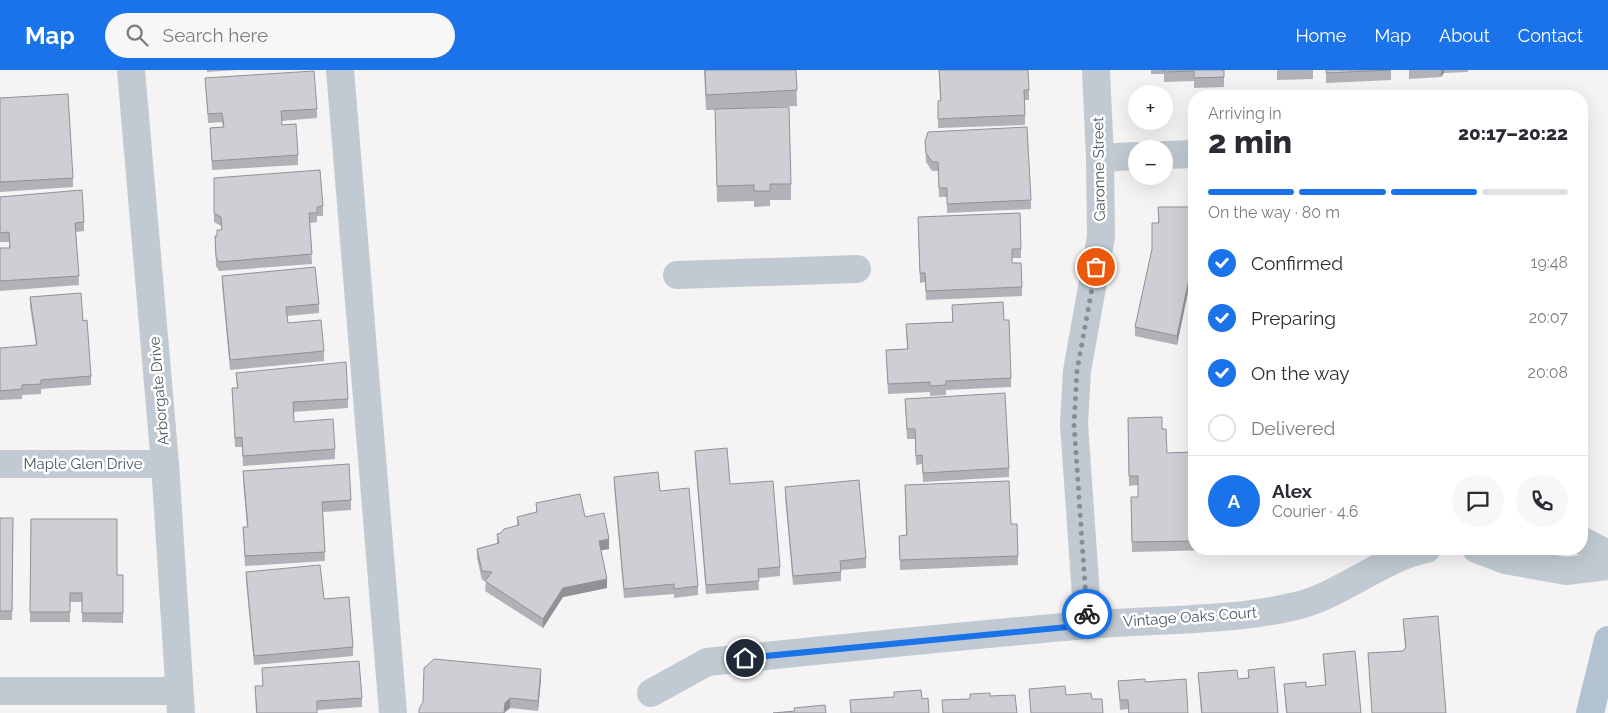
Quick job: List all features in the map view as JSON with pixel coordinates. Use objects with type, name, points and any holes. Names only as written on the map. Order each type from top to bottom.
[{"type":"main road","points":[[1590,713],[1608,640]]},
{"type":"street","name":"Arborgate Drive","points":[[131,70],[166,464],[180,702]]},
{"type":"street","points":[[340,70],[393,713]]},
{"type":"street","name":"Garonne Street","points":[[1088,625],[1074,424],[1077,370],[1101,237],[1096,70]]},
{"type":"street","points":[[1173,155],[1188,154]]},
{"type":"street","points":[[1100,158],[1128,156]]},
{"type":"street","points":[[677,275],[857,270]]},
{"type":"street","name":"Maple Glen Drive","points":[[0,464],[166,464]]},
{"type":"street","points":[[1588,544],[1608,554]]},
{"type":"street","name":"Vintage Oaks Court","points":[[651,693],[707,662],[1088,625],[1252,614],[1298,606],[1350,584],[1405,555]]},
{"type":"street","points":[[1492,555],[1505,560],[1566,571],[1608,566]]},
{"type":"street","points":[[0,691],[180,702]]},
{"type":"building","points":[[705,70],[796,70],[797,90],[706,95]]},
{"type":"building","points":[[939,70],[1028,70],[1029,90],[1024,90],[1025,115],[938,119],[938,101],[941,100]]},
{"type":"building","points":[[1164,70],[1224,70],[1224,77],[1194,78],[1194,71],[1164,72]]},
{"type":"building","points":[[1326,70],[1391,70],[1326,73]]},
{"type":"building","points":[[314,71],[317,109],[281,111],[282,125],[296,124],[298,155],[212,161],[210,128],[224,127],[222,113],[208,114],[205,78]]},
{"type":"building","points":[[68,94],[73,178],[0,182],[0,98]]},
{"type":"building","points":[[789,107],[791,184],[770,184],[770,191],[754,191],[754,185],[717,186],[715,109]]},
{"type":"building","points":[[1027,127],[1031,200],[947,204],[947,188],[939,188],[938,162],[932,162],[926,153],[925,141],[928,132]]},
{"type":"building","points":[[320,170],[323,206],[317,207],[317,213],[309,213],[312,254],[219,262],[216,257],[215,236],[217,236],[217,230],[222,230],[221,217],[214,213],[214,178]]},
{"type":"building","points":[[82,190],[84,222],[75,223],[79,276],[0,281],[0,248],[10,248],[9,232],[0,233],[0,197]]},
{"type":"building","points":[[1158,207],[1188,207],[1188,284],[1177,336],[1135,327],[1152,249],[1152,223],[1159,223]]},
{"type":"building","points":[[1020,213],[1021,249],[1012,249],[1012,263],[1021,263],[1022,287],[926,291],[925,273],[920,273],[918,217]]},
{"type":"building","points":[[315,267],[319,304],[286,307],[288,323],[321,320],[324,351],[230,360],[222,276]]},
{"type":"building","points":[[81,293],[83,321],[87,320],[91,376],[41,380],[41,384],[22,385],[22,389],[0,391],[0,348],[37,345],[30,297]]},
{"type":"building","points":[[1003,302],[1004,320],[1009,320],[1011,378],[946,381],[946,385],[930,386],[930,382],[888,384],[886,350],[908,349],[906,324],[953,322],[952,305]]},
{"type":"building","points":[[346,362],[348,399],[293,402],[294,422],[333,419],[335,449],[243,456],[242,437],[235,438],[232,388],[238,388],[236,373]]},
{"type":"building","points":[[1005,393],[1009,468],[923,473],[922,455],[916,456],[915,429],[907,429],[905,399]]},
{"type":"building","points":[[1162,417],[1162,429],[1166,429],[1167,453],[1188,452],[1188,541],[1132,542],[1131,497],[1138,497],[1138,476],[1129,476],[1128,418]]},
{"type":"building","points":[[727,448],[730,484],[773,481],[780,567],[758,569],[759,581],[706,585],[695,451]]},
{"type":"building","points":[[349,464],[351,500],[322,502],[325,552],[245,556],[243,527],[248,527],[243,471]]},
{"type":"building","points":[[658,472],[660,491],[689,488],[698,586],[674,589],[674,584],[624,589],[614,477]]},
{"type":"building","points":[[859,480],[866,558],[840,561],[841,572],[793,576],[785,487]]},
{"type":"building","points":[[1009,481],[1011,524],[1017,524],[1018,556],[900,560],[899,536],[907,535],[905,485]]},
{"type":"building","points":[[580,494],[585,517],[604,513],[609,539],[599,541],[607,579],[563,588],[543,619],[485,581],[492,572],[482,571],[477,549],[499,543],[497,534],[501,533],[504,529],[519,525],[517,517],[537,512],[536,503]]},
{"type":"building","points":[[0,518],[13,518],[12,611],[0,611]]},
{"type":"building","points":[[31,519],[117,519],[117,575],[123,575],[123,613],[82,613],[82,593],[70,593],[70,612],[30,612]]},
{"type":"building","points":[[320,565],[324,599],[349,597],[353,647],[254,656],[246,572]]},
{"type":"building","points":[[1438,616],[1446,713],[1372,713],[1368,653],[1403,651],[1406,647],[1403,619]]},
{"type":"building","points":[[1355,651],[1361,713],[1287,713],[1284,684],[1306,682],[1306,687],[1326,685],[1323,654]]},
{"type":"building","points":[[434,659],[541,669],[538,701],[510,698],[505,703],[504,713],[419,713],[423,702],[424,668]]},
{"type":"building","points":[[359,661],[362,698],[317,701],[317,713],[257,713],[255,686],[263,686],[262,668]]},
{"type":"building","points":[[1274,667],[1278,713],[1202,713],[1198,673],[1237,670],[1238,679],[1249,678],[1248,670]]},
{"type":"building","points":[[1145,679],[1145,682],[1186,679],[1188,713],[1129,713],[1128,700],[1120,700],[1118,681]]},
{"type":"building","points":[[1065,686],[1066,695],[1091,693],[1092,699],[1102,699],[1103,713],[1031,713],[1029,689]]},
{"type":"building","points":[[921,690],[922,699],[928,698],[929,713],[851,713],[850,700],[894,697],[894,692]]},
{"type":"building","points":[[990,693],[990,696],[1015,695],[1017,713],[943,713],[942,700],[970,699],[970,694]]},
{"type":"building","points":[[825,705],[826,713],[773,713],[795,711],[794,708]]},
{"type":"way so far","points":[[1087,614],[1074,424],[1077,370],[1096,267]]},
{"type":"route","points":[[745,658],[1088,625],[1087,614]]}]
